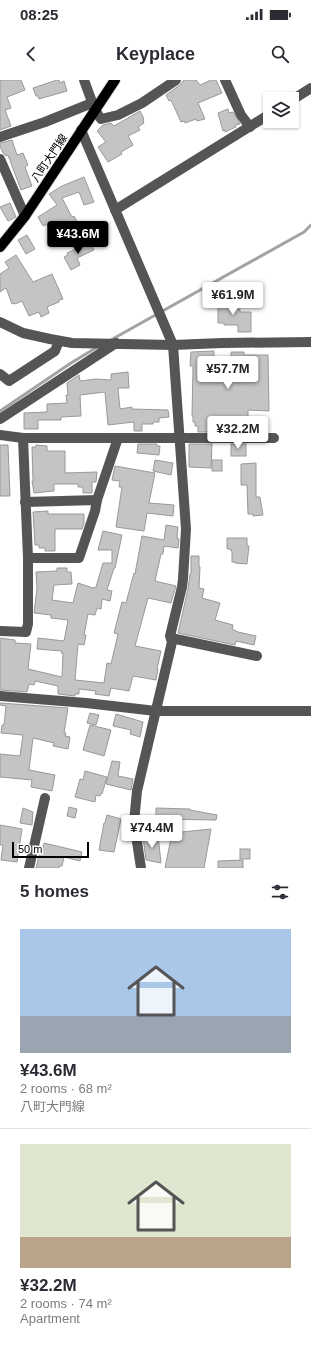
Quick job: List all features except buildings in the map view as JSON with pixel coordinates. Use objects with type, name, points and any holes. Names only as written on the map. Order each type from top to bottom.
[{"type":"main road","name":"八町大門線","points":[[0,247],[25,216],[82,130],[93,107],[115,80]]},
{"type":"street","points":[[84,80],[93,107],[101,119],[118,115],[142,103],[176,80]]},
{"type":"street","points":[[225,80],[241,115],[250,127]]},
{"type":"street","points":[[299,96],[311,88]]},
{"type":"street","points":[[0,137],[93,107]]},
{"type":"street","points":[[115,210],[263,119]]},
{"type":"street","points":[[82,130],[173,345],[186,529],[182,587],[170,636],[172,642],[137,791],[134,822],[141,868]]},
{"type":"street","points":[[0,159],[25,216]]},
{"type":"street","points":[[0,322],[23,333],[72,343],[173,345],[311,342]]},
{"type":"street","points":[[0,374],[9,381],[55,351],[59,341]]},
{"type":"street","points":[[0,419],[116,344]]},
{"type":"street","points":[[0,435],[23,438],[274,438]]},
{"type":"street","points":[[0,631],[26,632],[28,624],[28,558],[23,438]]},
{"type":"street","points":[[28,558],[79,558],[118,438]]},
{"type":"street","points":[[25,502],[97,500]]},
{"type":"street","points":[[171,638],[257,656]]},
{"type":"street","points":[[0,696],[86,703],[156,711],[311,711]]},
{"type":"street","points":[[29,868],[45,798]]},
{"type":"waterway","points":[[109,341],[304,232],[311,225]]},
{"type":"waterway","points":[[0,411],[99,346]]}]
